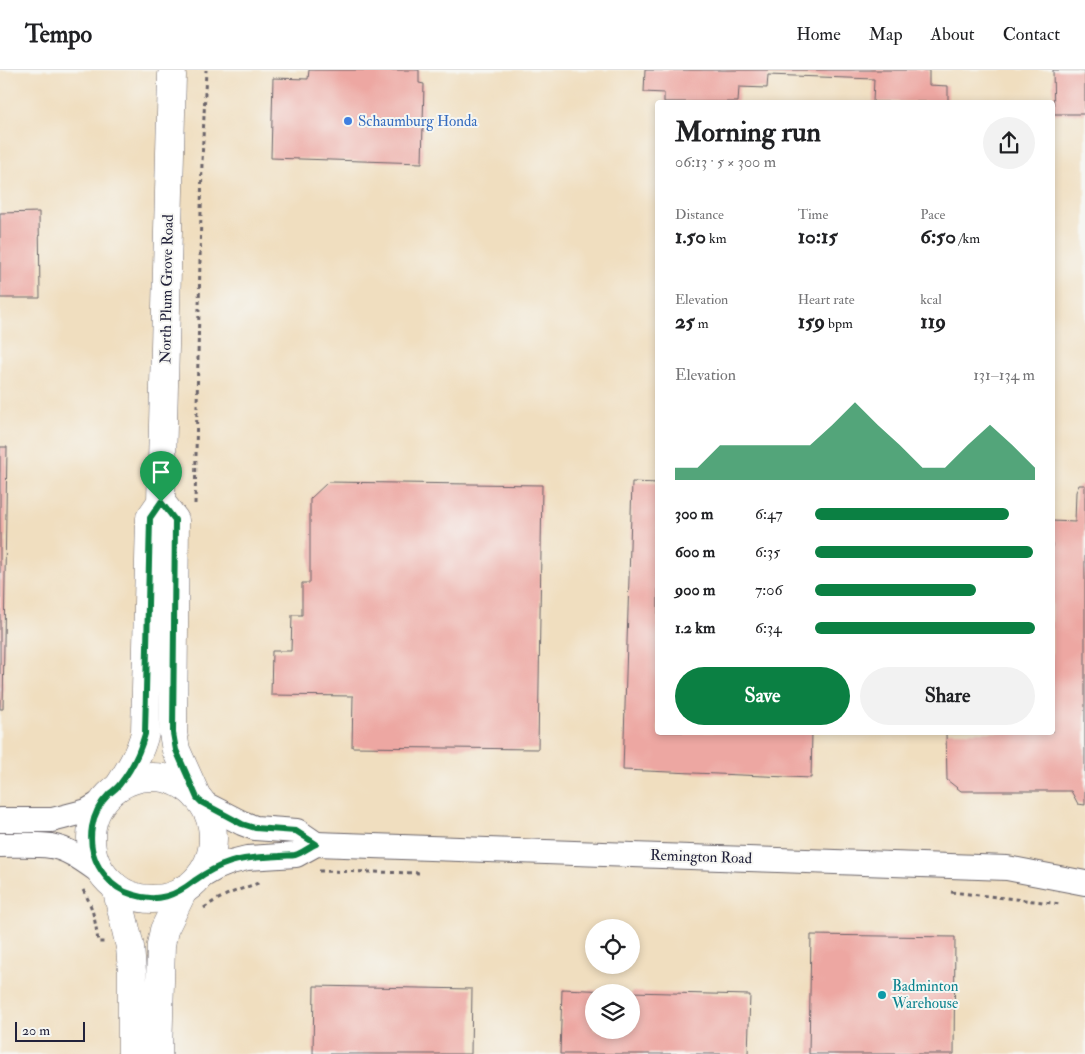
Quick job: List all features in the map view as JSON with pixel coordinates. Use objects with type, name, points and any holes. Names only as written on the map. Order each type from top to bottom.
[{"type":"street","name":"North Plum Grove Road","points":[[110,794],[135,761],[142,747],[145,734],[150,518],[161,502],[172,72]]},
{"type":"street","points":[[0,845],[52,846],[81,859],[100,882],[126,893],[150,898],[173,894],[189,884],[207,863],[212,842],[210,821],[176,750],[173,733],[175,520],[161,502]]},
{"type":"street","points":[[0,820],[52,820],[87,811],[130,781],[142,778],[154,777],[178,783],[188,789],[199,800]]},
{"type":"street","points":[[110,794],[96,813],[92,826],[92,851],[100,882],[130,946],[132,971],[132,1054]]},
{"type":"street","name":"Remington Road","points":[[199,800],[242,824],[255,828],[296,831],[316,844]]},
{"type":"street","name":"Remington Road","points":[[189,884],[216,868],[231,862],[247,858],[296,855],[316,844],[1007,868],[1085,883]]},
{"type":"street","points":[[158,1054],[161,945],[164,930],[189,884]]},
{"type":"path","points":[[195,504],[206,70]]},
{"type":"path","points":[[204,908],[223,896],[264,881]]},
{"type":"path","points":[[98,942],[94,916],[87,896],[100,882]]},
{"type":"building","name":"Schaumburg Honda","points":[[309,70],[419,70],[419,83],[424,84],[422,163],[271,158],[273,78],[308,79]]},
{"type":"building","points":[[645,70],[929,70],[929,85],[948,86],[948,100],[873,100],[874,79],[768,75],[767,88],[739,87],[738,100],[664,100],[664,93],[644,92]]},
{"type":"building","points":[[1053,70],[1085,70],[1085,114],[1055,114]]},
{"type":"building","points":[[39,212],[40,298],[0,298],[0,213]]},
{"type":"building","points":[[0,447],[7,447],[3,709],[0,709]]},
{"type":"building","points":[[328,482],[542,485],[538,749],[352,747],[353,696],[271,695],[272,651],[291,651],[292,615],[302,615],[302,583],[310,583],[310,499]]},
{"type":"building","points":[[632,482],[655,483],[655,735],[812,735],[811,778],[623,770]]},
{"type":"building","points":[[1079,485],[1085,485],[1085,805],[1078,804],[1071,791],[961,791],[947,780],[946,735],[1055,735],[1055,521],[1075,522],[1076,492]]},
{"type":"building","name":"Badminton Warehouse","points":[[811,935],[955,937],[954,1054],[809,1054]]},
{"type":"building","points":[[314,986],[472,989],[471,1054],[313,1054]]},
{"type":"building","points":[[562,989],[585,990],[585,1039],[640,1039],[640,992],[750,995],[748,1054],[560,1054]]},
{"type":"place","name":"Schaumburg Honda","points":[[348,121]]},
{"type":"place","name":"Badminton Warehouse","points":[[882,995]]},
{"type":"route","points":[[161,502],[175,520],[173,733],[176,750],[197,798],[242,824],[255,828],[296,831],[316,844],[296,855],[247,858],[231,862],[216,868],[173,894],[150,898],[126,893],[109,881],[96,863],[92,851],[91,838],[96,813],[107,796],[119,786],[135,761],[142,747],[145,734],[150,518],[161,502]]}]
